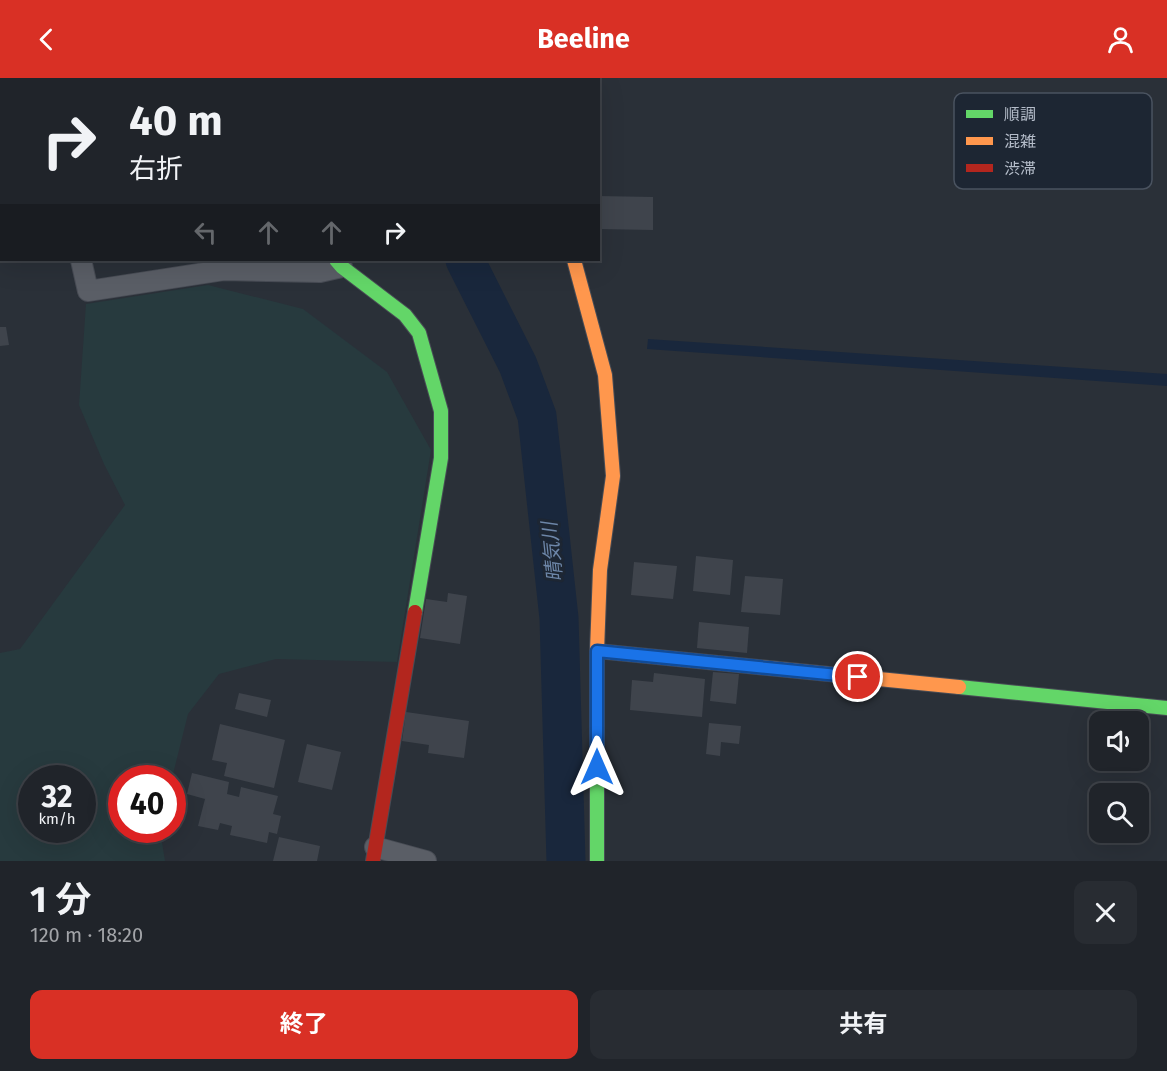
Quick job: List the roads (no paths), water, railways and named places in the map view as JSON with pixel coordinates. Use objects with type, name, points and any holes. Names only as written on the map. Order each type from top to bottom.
[{"type":"street","points":[[81,261],[88,291],[224,270],[320,272],[339,263],[405,315],[419,333],[441,411],[441,458],[374,854],[426,861]]},
{"type":"street","points":[[574,261],[605,375],[613,476],[600,570],[597,651],[597,861]]},
{"type":"street","points":[[597,651],[1167,708]]},
{"type":"water","points":[[648,339],[1167,374],[1167,386],[647,349]]},
{"type":"waterway","name":"晴気川","points":[[466,261],[518,365],[537,416],[559,618],[566,861]]}]
